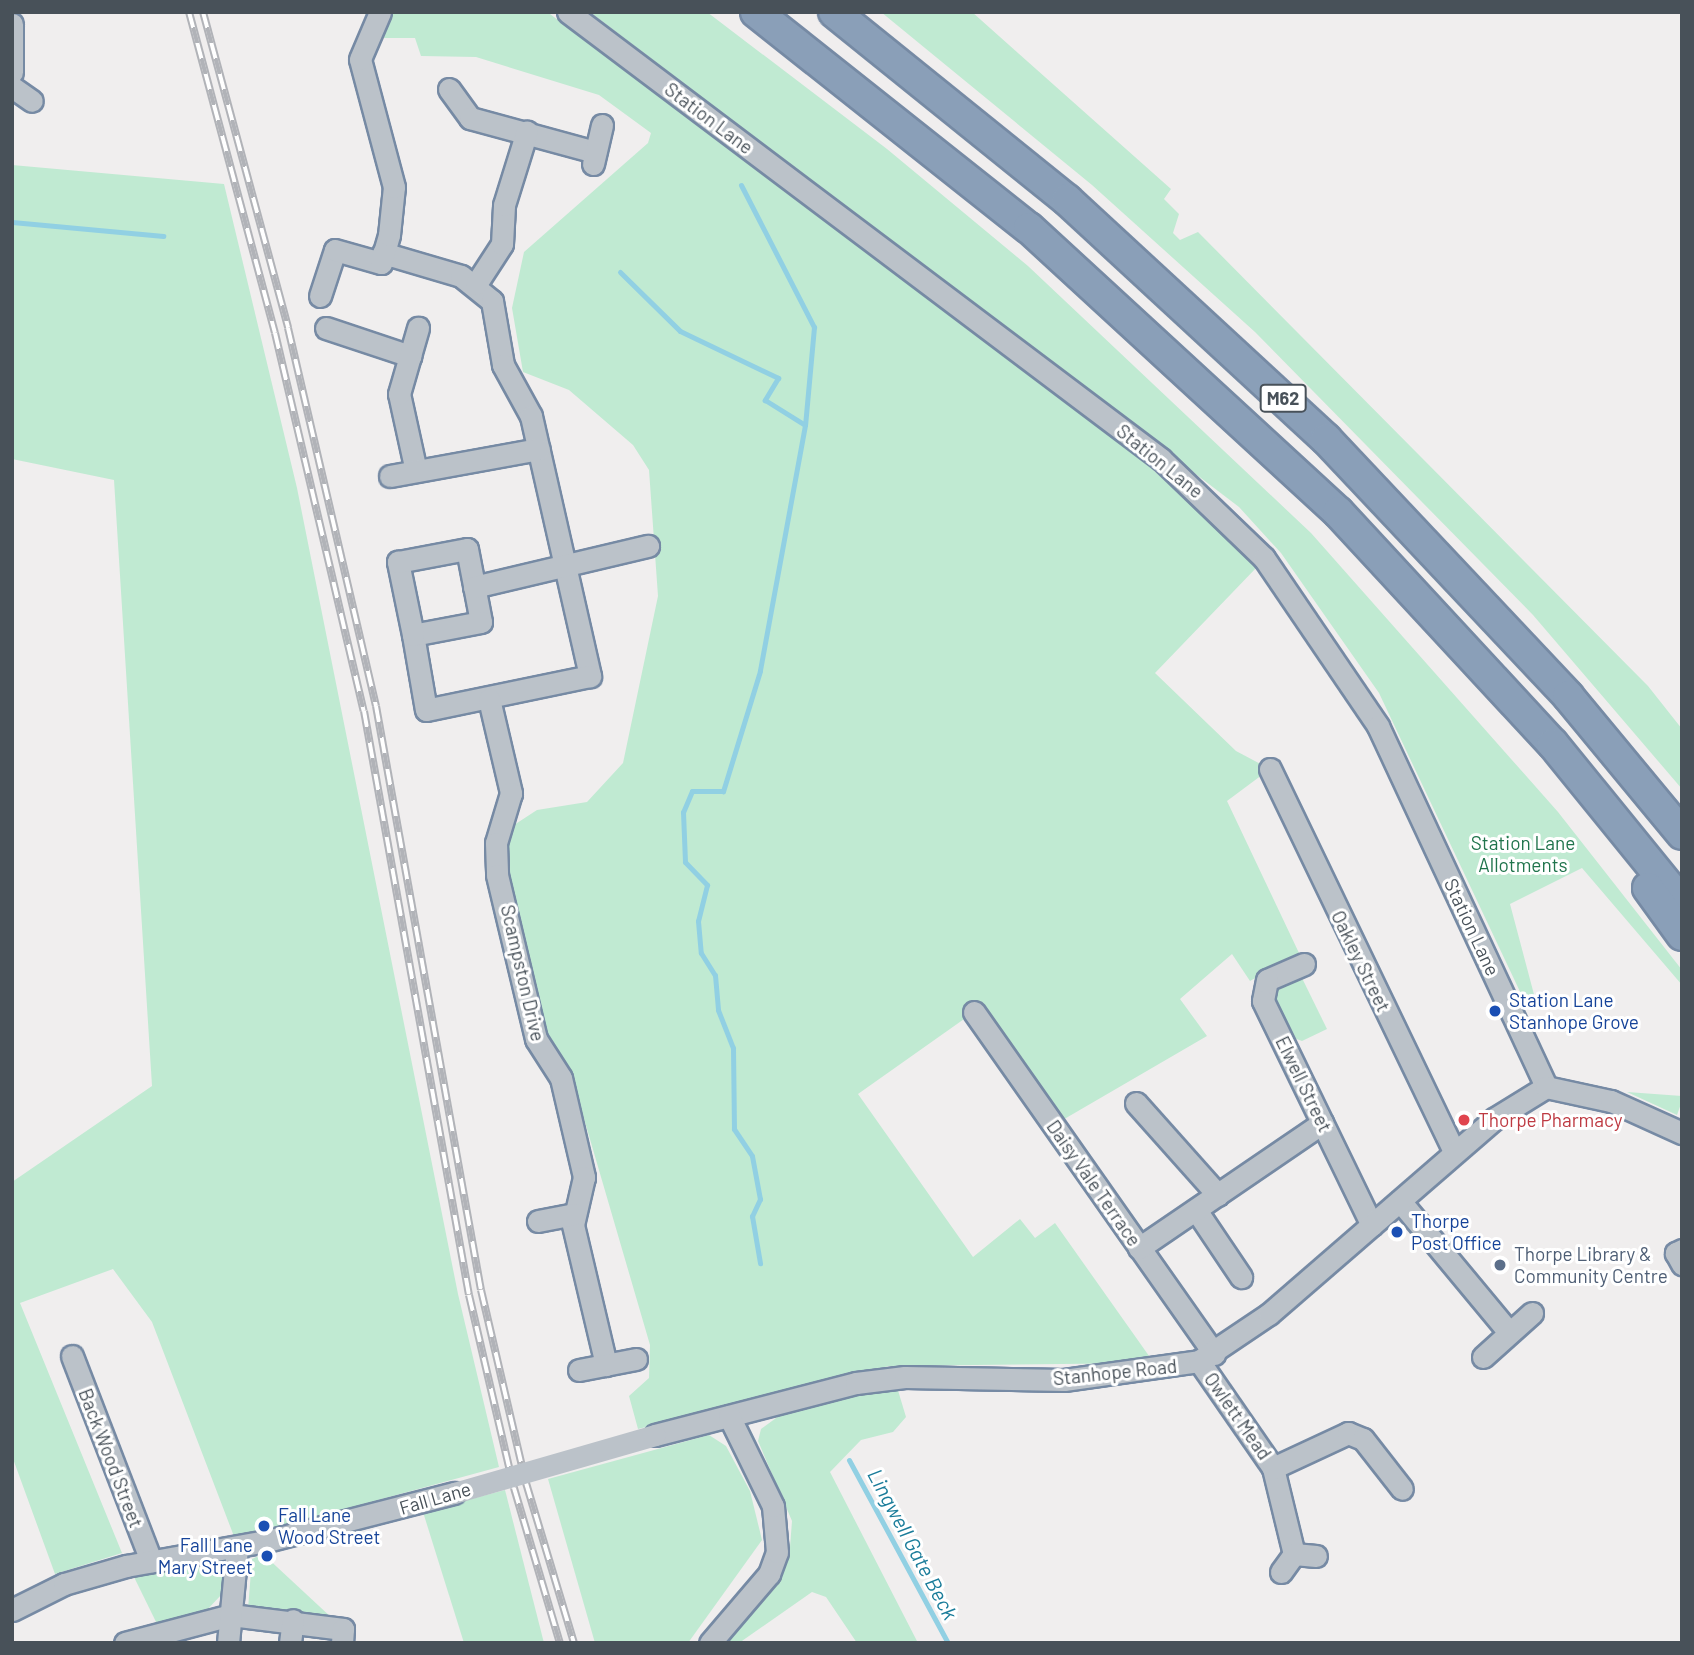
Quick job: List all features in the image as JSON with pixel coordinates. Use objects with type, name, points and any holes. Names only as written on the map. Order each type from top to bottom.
[{"type":"highway","name":"M62","points":[[756,12],[1030,228],[1156,340],[1338,512],[1553,744],[1682,903]]},
{"type":"highway","name":"M62","points":[[834,12],[1067,200],[1326,439],[1568,696],[1682,834]]},
{"type":"highway","points":[[1458,640],[1682,935]]},
{"type":"street","points":[[380,12],[360,59],[394,187],[382,258]]},
{"type":"street","name":"Station Lane","points":[[568,12],[1161,459],[1264,558],[1378,726],[1546,1087]]},
{"type":"street","points":[[12,24],[12,72]]},
{"type":"street","points":[[12,87],[33,101]]},
{"type":"street","points":[[448,90],[470,118],[527,131],[594,159],[602,125]]},
{"type":"street","points":[[476,284],[502,244],[504,205],[527,131]]},
{"type":"street","points":[[320,296],[335,250],[382,258],[476,284],[498,315],[503,365],[531,416],[590,676],[426,710],[398,562],[467,549],[481,622],[413,635]]},
{"type":"street","points":[[326,328],[410,356]]},
{"type":"street","points":[[416,471],[400,394],[418,328]]},
{"type":"street","points":[[390,476],[539,449]]},
{"type":"street","points":[[474,587],[648,546]]},
{"type":"street","name":"Scampston Drive","points":[[489,699],[511,793],[496,843],[497,876],[536,1040],[561,1077],[584,1177],[574,1214],[606,1365]]},
{"type":"street","name":"Oakley Street","points":[[1270,769],[1454,1152]]},
{"type":"street","name":"Elwell Street","points":[[1304,964],[1267,980],[1261,989],[1322,1124],[1372,1225]]},
{"type":"street","name":"Daisy Vale Terrace","points":[[974,1012],[1139,1248],[1207,1357]]},
{"type":"street","points":[[1207,1357],[1401,1201],[1494,1119],[1546,1087],[1611,1101],[1682,1133]]},
{"type":"street","points":[[1136,1104],[1218,1195]]},
{"type":"street","points":[[1139,1248],[1322,1124]]},
{"type":"street","points":[[1401,1201],[1507,1330]]},
{"type":"street","points":[[1196,1210],[1241,1277]]},
{"type":"street","points":[[538,1221],[574,1214]]},
{"type":"street","points":[[1682,1250],[1676,1253],[1682,1264]]},
{"type":"street","points":[[1483,1357],[1507,1330],[1532,1313]]},
{"type":"street","name":"Back Wood Street","points":[[72,1356],[151,1561]]},
{"type":"street","name":"Stanhope Road","points":[[655,1435],[905,1377],[1064,1380],[1207,1357]]},
{"type":"street","name":"Owlett Mead","points":[[1207,1357],[1273,1468],[1294,1554]]},
{"type":"street","points":[[579,1370],[636,1359]]},
{"type":"street","points":[[709,1643],[769,1574],[777,1552],[773,1506],[729,1416]]},
{"type":"street","points":[[1273,1468],[1348,1433],[1363,1439],[1402,1488]]},
{"type":"street","name":"Fall Lane","points":[[12,1610],[64,1584],[151,1561],[237,1548],[454,1493],[655,1435]]},
{"type":"street","points":[[228,1643],[237,1548]]},
{"type":"street","points":[[1281,1572],[1294,1554],[1315,1556]]},
{"type":"street","points":[[125,1643],[231,1615],[293,1620],[342,1636]]},
{"type":"street","points":[[290,1643],[293,1620]]},
{"type":"green space","points":[[364,12],[550,14],[1148,465],[1257,567],[1155,673],[1236,751],[1270,769],[1227,801],[1299,953],[1250,981],[1232,954],[1180,999],[1207,1036],[1054,1125],[974,1012],[858,1094],[973,1257],[1020,1219],[1035,1238],[1055,1223],[1154,1363],[889,1366],[638,1429],[629,1396],[649,1378],[650,1345],[573,1081],[548,1045],[504,857],[514,825],[537,810],[587,802],[623,763],[658,596],[649,470],[633,445],[569,390],[523,372],[512,308],[524,252],[648,143],[651,133],[599,95],[476,57],[421,56],[415,38],[380,38]]},
{"type":"green space","name":"Station Lane Allotments","points":[[590,12],[707,12],[887,149],[1028,266],[1311,533],[1558,812],[1682,970],[1682,985],[1582,868],[1510,904],[1536,1002],[1523,998],[1379,693],[1281,553],[1239,507]]},
{"type":"green space","points":[[881,12],[972,12],[1171,189],[1164,199],[1179,214],[1173,233],[1180,240],[1198,232],[1648,686],[1682,729],[1682,789],[1533,615],[1255,332],[1092,185]]},
{"type":"green space","points":[[12,165],[224,184],[297,488],[458,1294],[499,1467],[235,1539],[152,1322],[113,1269],[20,1303],[122,1553],[55,1574],[12,1456],[12,1182],[152,1086],[114,480],[12,459]]},
{"type":"green space","points":[[1301,976],[1327,1029],[1302,1041],[1291,1037],[1270,991]]},
{"type":"green space","points":[[1627,1092],[1682,1096],[1682,1101],[1677,1115]]},
{"type":"green space","points":[[897,1387],[906,1417],[893,1432],[861,1440],[830,1472],[918,1643],[857,1643],[826,1597],[812,1592],[739,1643],[722,1643],[771,1591],[790,1547],[792,1521],[758,1441],[761,1429],[783,1413]]},
{"type":"green space","points":[[709,1435],[726,1446],[750,1491],[762,1540],[688,1643],[595,1643],[548,1479]]},
{"type":"green space","points":[[505,1490],[544,1643],[464,1643],[423,1512]]},
{"type":"green space","points":[[263,1554],[333,1619],[248,1609],[252,1559]]},
{"type":"green space","points":[[223,1564],[223,1593],[205,1612],[159,1628],[134,1577]]},
{"type":"waterway","points":[[741,185],[814,327],[805,425],[760,671],[723,791],[692,791],[683,812],[685,862],[707,885],[698,921],[701,953],[715,975],[718,1010],[733,1048],[734,1129],[752,1156],[760,1199],[752,1216],[760,1263]]},
{"type":"waterway","points":[[12,222],[163,236]]},
{"type":"waterway","points":[[620,272],[680,331],[778,378],[765,400],[805,425]]},
{"type":"waterway","name":"Lingwell Gate Beck","points":[[849,1460],[948,1643]]},
{"type":"railway","points":[[189,12],[275,333],[364,711],[469,1295],[514,1488],[560,1643]]},
{"type":"railway","points":[[203,12],[288,328],[376,706],[481,1290],[526,1483],[574,1643]]},
{"type":"place","name":"Station Lane Stanhope Grove","points":[[1495,1011]]},
{"type":"place","name":"Thorpe Pharmacy","points":[[1464,1120]]},
{"type":"place","name":"Thorpe Post Office","points":[[1397,1232]]},
{"type":"place","name":"Thorpe Library & Community Centre","points":[[1500,1265]]},
{"type":"place","name":"Fall Lane Wood Street","points":[[264,1526]]},
{"type":"place","name":"Fall Lane Mary Street","points":[[267,1556]]}]
